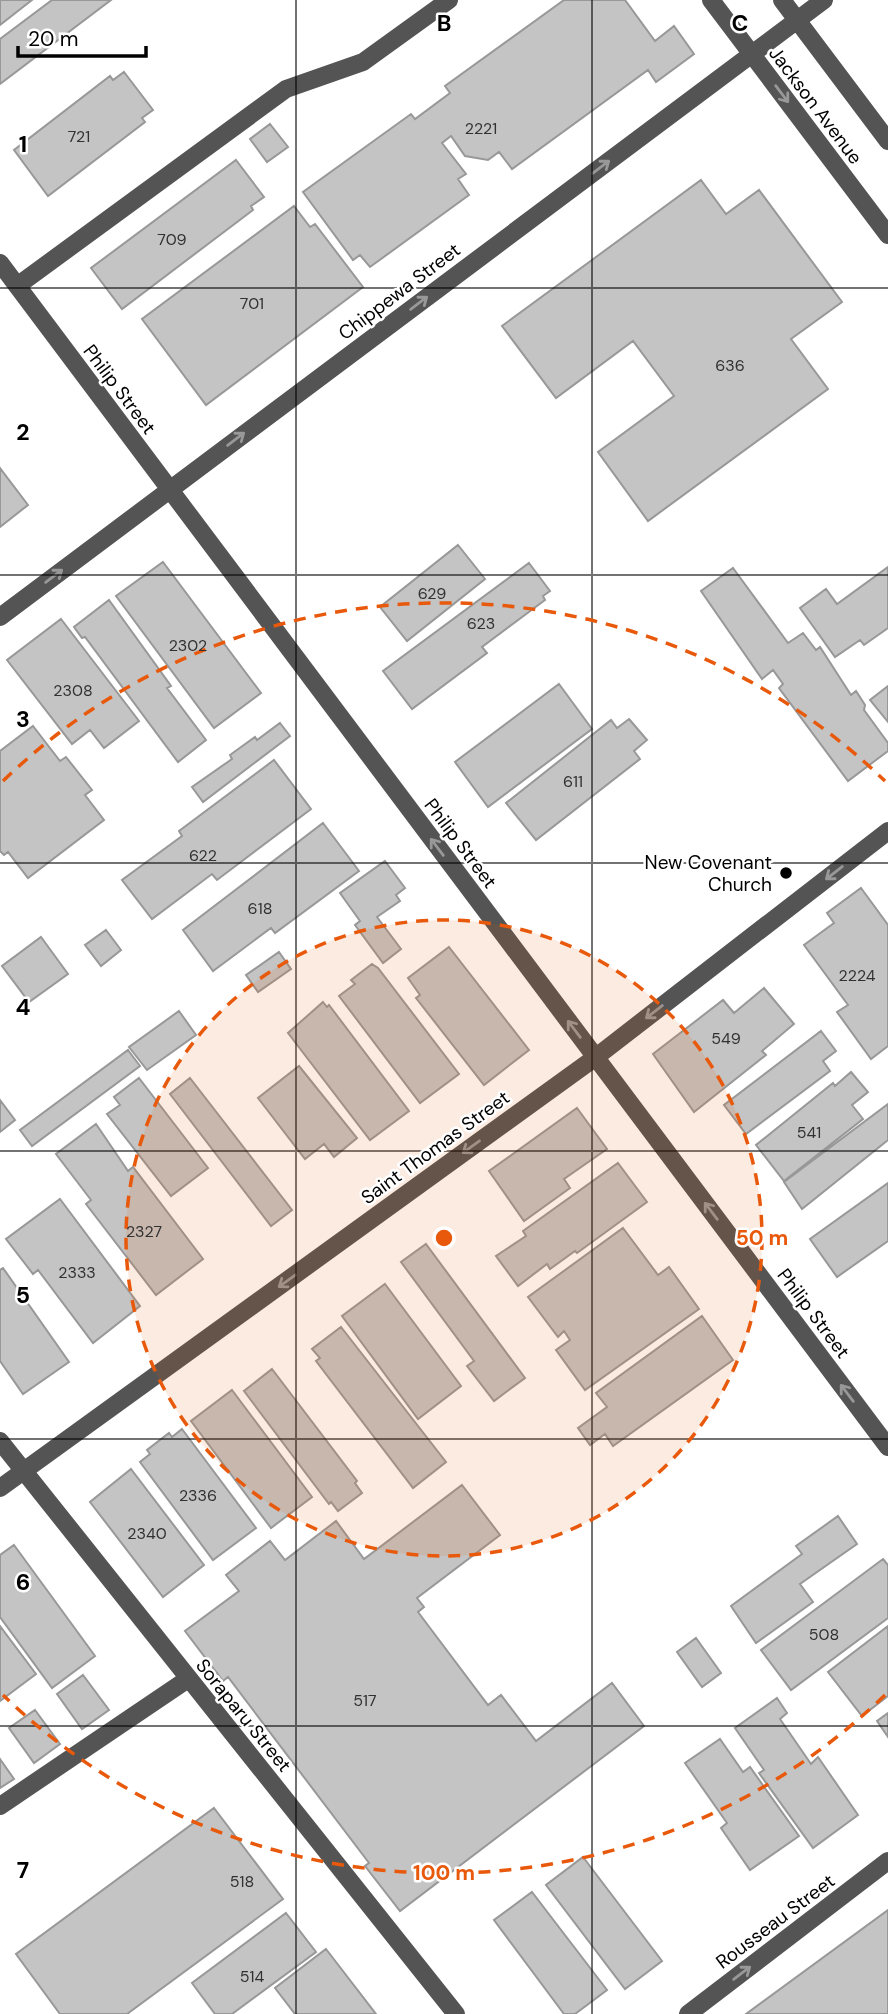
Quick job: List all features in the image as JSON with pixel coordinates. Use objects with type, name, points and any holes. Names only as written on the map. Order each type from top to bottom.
[{"type":"street","points":[[17,286],[286,89],[363,62],[449,0]]},
{"type":"street","name":"Jackson Avenue","points":[[711,0],[888,235]]},
{"type":"street","name":"Jackson Avenue","points":[[782,0],[888,141]]},
{"type":"street","name":"Chippewa Street","points":[[0,617],[824,0]]},
{"type":"street","name":"Philip Street","points":[[0,263],[888,1447]]},
{"type":"street","name":"Saint Thomas Street","points":[[0,1488],[596,1057],[888,831]]},
{"type":"street","name":"Soraparu Street","points":[[0,1441],[456,2014]]},
{"type":"street","points":[[0,1806],[188,1679]]},
{"type":"street","name":"Rousseau Street","points":[[688,2014],[888,1861]]},
{"type":"building","points":[[0,0],[32,0],[0,25]]},
{"type":"building","points":[[52,0],[111,0],[0,84],[0,39]]},
{"type":"building","points":[[564,0],[625,0],[655,41],[674,26],[694,54],[656,82],[648,70],[512,169],[499,152],[488,160],[465,156],[451,136],[442,143],[466,174],[458,179],[469,195],[370,267],[360,255],[353,260],[303,192],[411,114],[415,119],[450,93],[445,86]]},
{"type":"building","points":[[124,72],[153,110],[142,118],[145,122],[48,196],[14,150],[110,76],[113,80]]},
{"type":"building","points":[[270,124],[288,147],[267,162],[250,139]]},
{"type":"building","points":[[236,160],[264,197],[251,206],[253,210],[122,309],[91,268]]},
{"type":"building","points":[[701,180],[726,214],[759,190],[842,302],[791,339],[828,389],[648,521],[598,452],[674,396],[633,341],[556,398],[502,326]]},
{"type":"building","points":[[294,206],[310,227],[315,224],[363,287],[206,405],[142,319]]},
{"type":"building","points":[[0,468],[28,505],[0,527]]},
{"type":"building","points":[[458,545],[485,579],[407,641],[380,607]]},
{"type":"building","points":[[163,562],[261,693],[214,728],[116,596]]},
{"type":"building","points":[[529,563],[550,591],[543,596],[545,600],[482,647],[487,653],[412,709],[383,671]]},
{"type":"building","points":[[888,567],[888,628],[864,645],[860,640],[835,657],[800,608],[826,589],[837,604]]},
{"type":"building","points":[[733,568],[788,643],[803,633],[816,650],[820,647],[851,695],[856,691],[865,705],[864,710],[888,743],[888,751],[848,781],[779,688],[783,684],[773,670],[762,679],[701,591]]},
{"type":"building","points":[[109,600],[171,686],[167,688],[206,740],[178,762],[85,637],[82,638],[74,627]]},
{"type":"building","points":[[61,619],[139,721],[104,748],[90,730],[72,744],[7,660]]},
{"type":"building","points":[[559,684],[592,729],[488,807],[455,762]]},
{"type":"building","points":[[888,686],[888,722],[870,700]]},
{"type":"building","points":[[629,719],[647,740],[634,751],[640,759],[536,840],[506,803],[611,720],[617,728]]},
{"type":"building","points":[[280,723],[290,736],[203,802],[192,787],[232,759],[230,755]]},
{"type":"building","points":[[33,726],[60,761],[66,757],[92,790],[85,795],[104,820],[28,878],[8,852],[4,855],[0,851],[0,751]]},
{"type":"building","points":[[274,760],[311,809],[217,880],[212,874],[152,919],[122,880],[182,836],[179,831]]},
{"type":"building","points":[[323,823],[359,871],[275,933],[271,928],[213,971],[183,930]]},
{"type":"building","points":[[385,861],[405,888],[396,895],[400,901],[377,917],[401,949],[383,963],[355,925],[360,921],[340,893]]},
{"type":"building","points":[[861,888],[888,925],[888,1046],[871,1059],[837,1012],[848,1005],[804,945],[834,923],[827,913]]},
{"type":"building","points":[[106,930],[121,950],[101,966],[85,945]]},
{"type":"building","points":[[41,937],[68,974],[29,1002],[2,966]]},
{"type":"building","points":[[449,947],[529,1050],[484,1085],[416,998],[420,995],[408,978]]},
{"type":"building","points":[[279,952],[291,969],[258,992],[246,975]]},
{"type":"building","points":[[372,964],[378,968],[459,1074],[420,1103],[339,996],[355,984],[351,980]]},
{"type":"building","points":[[764,988],[794,1024],[762,1051],[766,1055],[694,1112],[653,1054],[723,1000],[734,1013]]},
{"type":"building","points":[[323,1002],[327,1007],[329,1005],[409,1111],[370,1140],[288,1033]]},
{"type":"building","points":[[179,1011],[196,1035],[147,1070],[129,1047]]},
{"type":"building","points":[[821,1031],[836,1051],[823,1061],[830,1071],[746,1134],[724,1105]]},
{"type":"building","points":[[128,1050],[140,1066],[32,1146],[20,1130]]},
{"type":"building","points":[[299,1066],[357,1138],[334,1157],[324,1144],[305,1159],[258,1098]]},
{"type":"building","points":[[851,1072],[868,1092],[852,1105],[863,1119],[784,1181],[756,1145],[833,1083],[835,1086]]},
{"type":"building","points":[[139,1078],[208,1168],[171,1196],[107,1114],[120,1105],[114,1097]]},
{"type":"building","points":[[190,1078],[292,1210],[271,1226],[170,1094]]},
{"type":"building","points":[[0,1100],[15,1120],[0,1132]]},
{"type":"building","points":[[888,1104],[888,1140],[802,1209],[784,1182]]},
{"type":"building","points":[[577,1108],[607,1149],[564,1179],[570,1188],[524,1221],[489,1171]]},
{"type":"building","points":[[96,1124],[128,1171],[133,1167],[203,1259],[156,1295],[86,1204],[91,1200],[56,1154]]},
{"type":"building","points":[[618,1163],[647,1202],[577,1253],[575,1251],[550,1269],[547,1264],[518,1286],[496,1256],[526,1236],[523,1231]]},
{"type":"building","points":[[888,1183],[888,1241],[837,1277],[810,1239]]},
{"type":"building","points":[[60,1199],[140,1306],[93,1343],[38,1270],[33,1274],[6,1239]]},
{"type":"building","points":[[623,1228],[658,1275],[669,1267],[699,1309],[585,1390],[556,1350],[570,1340],[564,1331],[558,1337],[528,1297]]},
{"type":"building","points":[[426,1244],[525,1378],[494,1401],[467,1366],[474,1361],[401,1262]]},
{"type":"building","points":[[3,1268],[69,1362],[23,1394],[0,1361],[0,1270]]},
{"type":"building","points":[[385,1284],[461,1386],[418,1419],[342,1316]]},
{"type":"building","points":[[702,1316],[733,1360],[613,1446],[605,1434],[590,1445],[578,1428],[607,1407],[596,1393]]},
{"type":"building","points":[[341,1327],[446,1462],[413,1488],[316,1361],[320,1358],[312,1349]]},
{"type":"building","points":[[272,1369],[357,1481],[355,1483],[362,1493],[338,1511],[331,1502],[329,1504],[244,1391]]},
{"type":"building","points":[[232,1390],[312,1497],[271,1528],[191,1421]]},
{"type":"building","points":[[182,1429],[256,1528],[213,1560],[140,1462],[150,1454],[147,1450],[169,1433],[172,1437]]},
{"type":"building","points":[[131,1469],[204,1565],[163,1597],[90,1502]]},
{"type":"building","points":[[462,1485],[500,1535],[417,1598],[424,1607],[418,1612],[488,1705],[501,1695],[536,1741],[612,1683],[644,1726],[400,1911],[365,1866],[369,1863],[228,1677],[223,1681],[185,1631],[239,1591],[226,1575],[270,1541],[285,1560],[336,1521],[364,1559]]},
{"type":"building","points":[[838,1516],[857,1544],[800,1584],[813,1602],[756,1643],[731,1606],[802,1554],[796,1546]]},
{"type":"building","points":[[14,1545],[95,1656],[52,1688],[0,1617],[0,1555]]},
{"type":"building","points":[[883,1559],[888,1565],[888,1618],[791,1690],[761,1650]]},
{"type":"building","points":[[0,1626],[36,1674],[0,1701]]},
{"type":"building","points":[[888,1626],[888,1696],[862,1716],[828,1672]]},
{"type":"building","points":[[696,1638],[721,1673],[702,1687],[677,1652]]},
{"type":"building","points":[[83,1675],[109,1710],[82,1729],[57,1694]]},
{"type":"building","points":[[777,1698],[787,1713],[780,1719],[811,1764],[818,1757],[858,1815],[813,1848],[759,1773],[764,1770],[735,1728]]},
{"type":"building","points":[[35,1710],[60,1744],[34,1763],[9,1728]]},
{"type":"building","points":[[888,1713],[888,1737],[877,1721]]},
{"type":"building","points":[[720,1739],[743,1772],[750,1767],[799,1836],[750,1870],[721,1828],[727,1823],[685,1763]]},
{"type":"building","points":[[0,1759],[14,1779],[0,1788]]},
{"type":"building","points":[[214,1808],[283,1899],[127,2014],[60,2014],[16,1954]]},
{"type":"building","points":[[583,1857],[662,1961],[625,1989],[546,1885]]},
{"type":"building","points":[[532,1892],[607,1990],[575,2014],[564,2014],[494,1920]]},
{"type":"building","points":[[888,1910],[888,2014],[746,2014]]},
{"type":"building","points":[[286,1913],[316,1952],[232,2014],[215,2014],[192,1983]]},
{"type":"building","points":[[326,1949],[376,2014],[295,2014],[275,1988]]},
{"type":"place","name":"New Covenant Church","points":[[786,873]]}]
